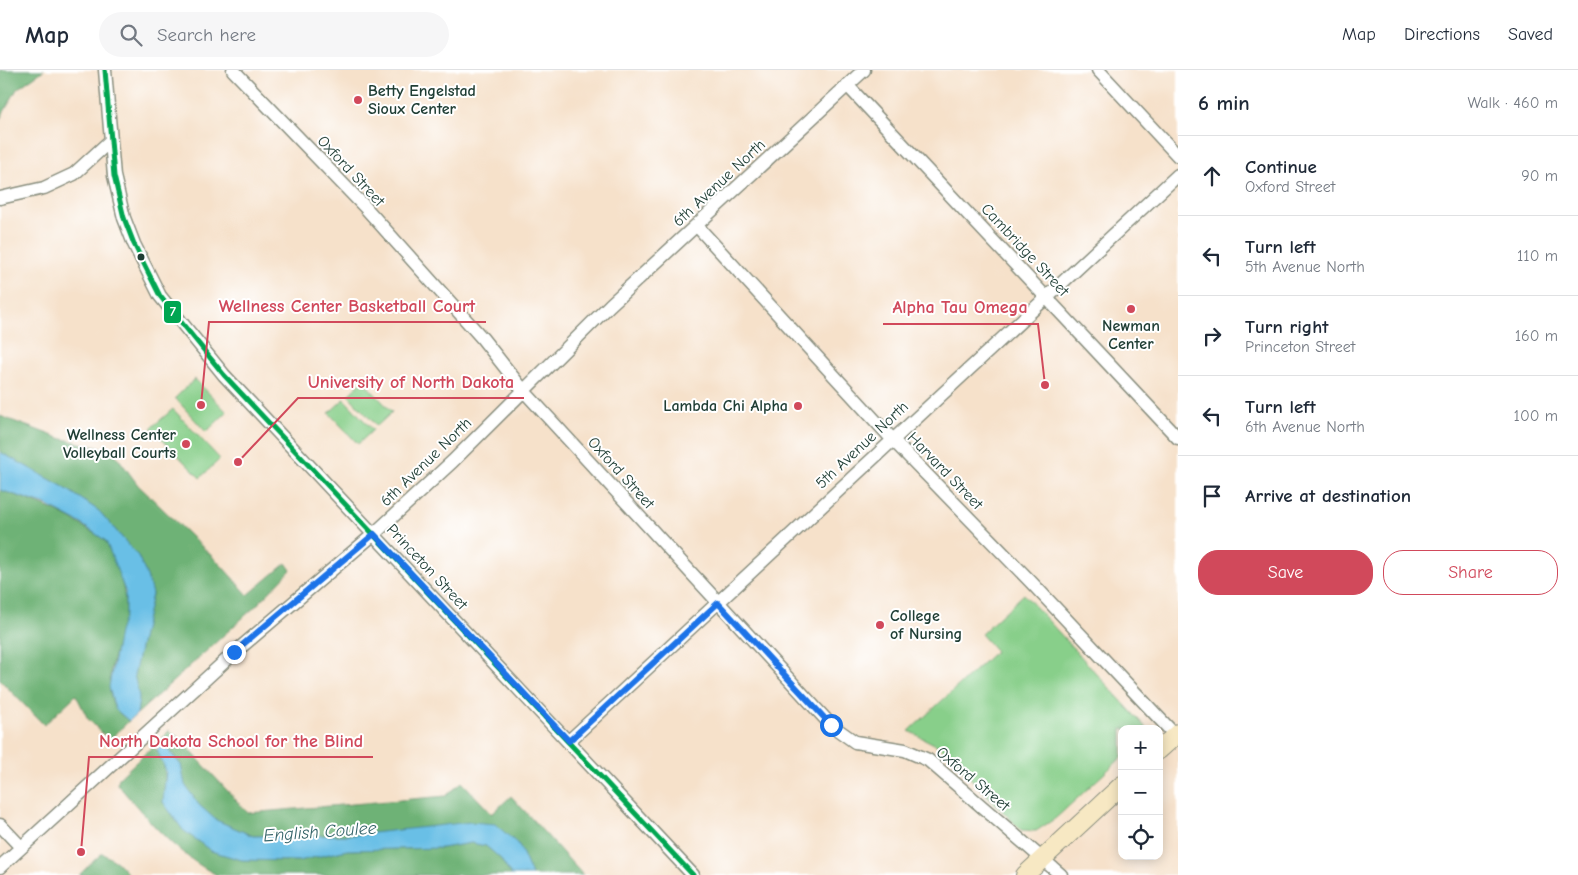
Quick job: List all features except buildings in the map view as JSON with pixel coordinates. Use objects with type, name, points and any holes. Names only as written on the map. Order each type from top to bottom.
[{"type":"street","name":"Princeton Street","points":[[105,70],[110,141],[118,196],[124,218],[145,270],[160,296],[224,375],[693,875]]},
{"type":"street","name":"Oxford Street","points":[[233,70],[364,206],[482,338],[523,390],[831,725],[855,742],[905,750],[928,760],[1024,841],[1042,860],[1061,875]]},
{"type":"street","name":"6th Avenue North","points":[[0,867],[227,659],[374,534],[453,461],[523,390],[864,70]]},
{"type":"street","points":[[1098,70],[1178,156]]},
{"type":"street","name":"Cambridge Street","points":[[847,85],[1178,438]]},
{"type":"street","points":[[0,198],[44,188],[74,174],[110,141]]},
{"type":"street","name":"5th Avenue North","points":[[569,741],[1178,175]]},
{"type":"street","name":"Harvard Street","points":[[697,226],[892,439],[1177,734]]},
{"type":"street","points":[[1163,746],[1177,734]]},
{"type":"street","points":[[1026,875],[1118,789]]},
{"type":"street","points":[[0,825],[21,847]]},
{"type":"green space","points":[[0,70],[44,70],[17,89],[0,119]]},
{"type":"green space","points":[[195,379],[227,412],[206,432],[175,398]]},
{"type":"green space","points":[[363,381],[392,412],[377,426],[348,395]]},
{"type":"green space","points":[[344,399],[373,430],[358,444],[329,413]]},
{"type":"green space","name":"Wellness Center Volleyball Courts","points":[[173,409],[220,459],[200,478],[151,428]]},
{"type":"green space","points":[[0,416],[59,438],[113,451],[138,485],[220,564],[248,595],[286,563],[291,570],[257,605],[137,714],[139,697],[134,675],[152,594],[147,576],[138,556],[99,511],[62,486],[0,452]]},
{"type":"green space","points":[[0,490],[24,498],[69,518],[104,540],[114,557],[125,597],[125,615],[110,673],[111,697],[115,708],[129,721],[109,740],[88,719],[76,695],[44,725],[0,680]]},
{"type":"green space","points":[[1024,594],[1143,725],[1118,725],[1118,761],[1056,818],[1036,831],[1021,830],[940,747],[909,731],[996,651],[981,634]]},
{"type":"green space","points":[[169,731],[176,735],[248,813],[446,796],[462,782],[492,814],[511,796],[583,875],[532,875],[519,845],[414,829],[354,835],[253,836],[216,820],[199,805],[185,785],[181,765],[161,739]]},
{"type":"green space","points":[[153,746],[162,758],[164,765],[163,802],[183,830],[211,851],[242,860],[299,861],[347,850],[442,848],[471,843],[486,846],[500,858],[511,875],[217,875],[188,857],[175,846],[117,784],[119,778]]},
{"type":"green space","points":[[102,853],[117,862],[129,875],[79,875]]},
{"type":"water","points":[[0,452],[62,486],[99,511],[138,556],[147,576],[152,594],[134,675],[139,697],[137,714],[129,721],[115,709],[109,687],[119,632],[125,615],[125,591],[106,541],[80,523],[46,505],[0,490]]},
{"type":"water","points":[[163,744],[181,765],[185,785],[199,805],[216,820],[253,836],[354,835],[471,822],[495,824],[519,845],[532,875],[511,875],[500,858],[486,846],[471,843],[442,848],[347,850],[299,861],[242,860],[211,851],[183,830],[163,802],[166,771],[157,750]]},
{"type":"transit line","name":"7","points":[[105,70],[114,176],[124,218],[134,244],[160,296],[224,375],[693,875]]},
{"type":"place","name":"Betty Engelstad Sioux Center","points":[[358,100]]},
{"type":"place","name":"Newman Center","points":[[1131,309]]},
{"type":"place","name":"Alpha Tau Omega","points":[[1045,385]]},
{"type":"place","name":"Wellness Center Basketball Court","points":[[201,405]]},
{"type":"place","name":"Lambda Chi Alpha","points":[[798,406]]},
{"type":"place","name":"Wellness Center Volleyball Courts","points":[[186,444]]},
{"type":"place","name":"University of North Dakota","points":[[238,462]]},
{"type":"place","name":"College of Nursing","points":[[880,625]]},
{"type":"place","name":"North Dakota School for the Blind","points":[[81,852]]},
{"type":"route","points":[[234,652],[374,534],[569,741],[718,603],[831,725]]},
{"type":"water label","name":"English Coulee","points":[[320,832]]}]
